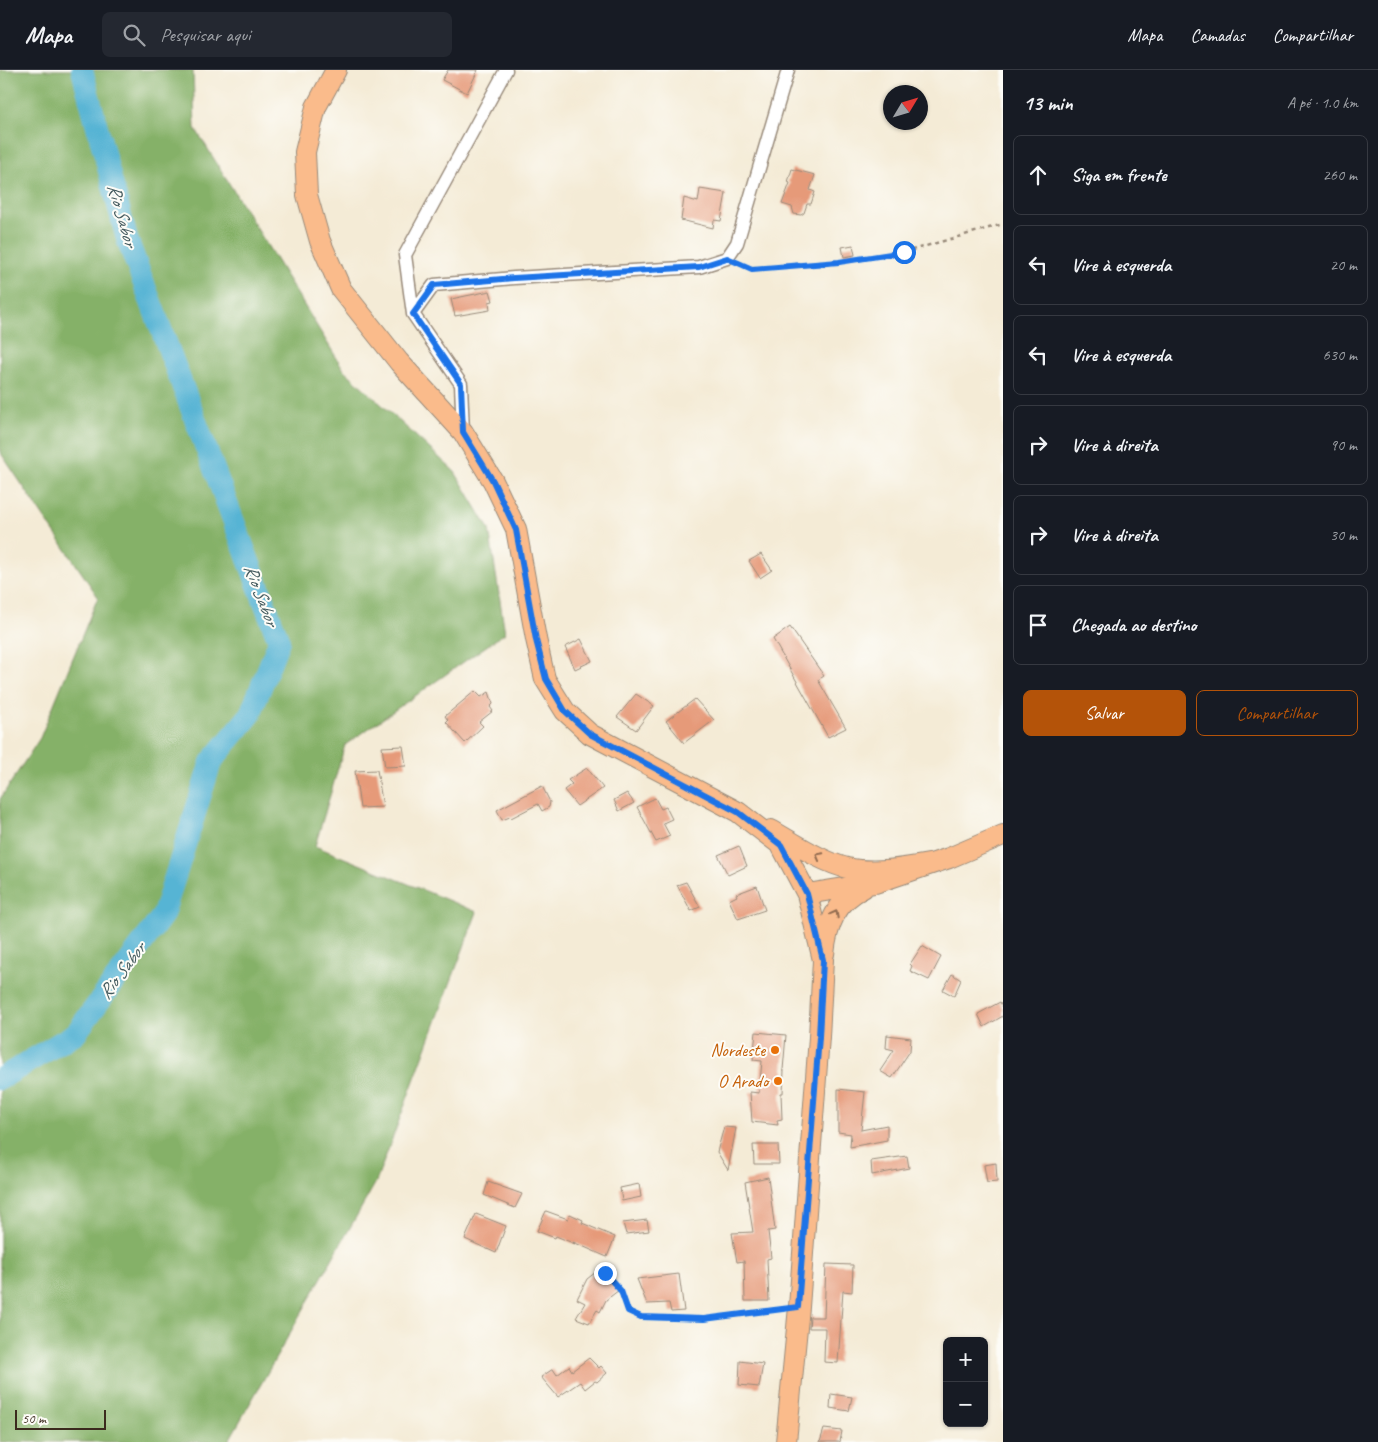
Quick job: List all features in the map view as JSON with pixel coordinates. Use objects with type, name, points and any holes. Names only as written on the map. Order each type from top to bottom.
[{"type":"main road","points":[[336,70],[316,107],[305,152],[307,195],[320,241],[341,289],[400,362],[463,432],[493,481],[516,530],[536,640],[546,679],[565,711],[590,734],[834,864],[848,868],[894,869],[935,863]]},
{"type":"main road","points":[[738,812],[781,845],[807,894],[823,960]]},
{"type":"main road","points":[[786,1442],[792,1398],[823,960],[826,936],[832,917],[839,906],[850,895],[875,883],[935,863],[1003,835]]},
{"type":"main road","points":[[807,894],[848,868]]},
{"type":"main road","points":[[807,894],[875,883]]},
{"type":"street","points":[[463,432],[461,384],[413,314],[405,255],[506,70]]},
{"type":"street","points":[[413,314],[434,285],[514,278],[699,267],[727,258],[737,243],[788,70]]},
{"type":"path","points":[[727,258],[752,269],[839,262],[904,252],[1003,224]]},
{"type":"path","points":[[605,1273],[621,1291],[628,1311],[641,1317],[704,1319],[798,1307]]},
{"type":"green space","points":[[0,70],[193,70],[195,128],[344,370],[455,472],[489,529],[505,633],[345,745],[315,846],[477,912],[376,1182],[228,1442],[0,1442],[0,799],[40,738],[98,597],[0,452]]},
{"type":"building","points":[[448,70],[478,70],[467,93],[442,80]]},
{"type":"building","points":[[792,169],[815,175],[810,190],[815,192],[811,204],[807,204],[804,213],[801,215],[794,214],[792,207],[782,204],[790,183],[788,182]]},
{"type":"building","points":[[700,189],[726,193],[721,221],[714,220],[713,228],[681,220],[684,198],[698,202]]},
{"type":"building","points":[[853,245],[855,255],[844,257],[842,247]]},
{"type":"building","points":[[490,291],[493,301],[489,302],[490,310],[455,316],[451,299]]},
{"type":"building","points":[[761,554],[772,570],[760,578],[749,561]]},
{"type":"building","points":[[790,627],[824,676],[818,680],[846,728],[828,737],[773,639]]},
{"type":"building","points":[[581,639],[592,661],[575,669],[565,647]]},
{"type":"building","points":[[475,691],[481,697],[489,692],[493,704],[490,707],[493,711],[479,722],[483,726],[465,743],[446,722],[448,720],[445,716]]},
{"type":"building","points":[[636,694],[654,706],[636,730],[617,717]]},
{"type":"building","points":[[695,699],[714,720],[684,743],[666,721]]},
{"type":"building","points":[[403,746],[406,766],[385,767],[382,747]]},
{"type":"building","points":[[587,768],[603,788],[577,806],[564,790],[572,784],[568,780]]},
{"type":"building","points":[[377,770],[383,807],[360,808],[355,771]]},
{"type":"building","points":[[542,786],[550,802],[549,807],[542,811],[538,804],[511,818],[502,820],[497,810]]},
{"type":"building","points":[[627,793],[634,803],[619,811],[614,800]]},
{"type":"building","points":[[655,798],[661,809],[666,807],[672,819],[663,823],[670,836],[656,842],[637,807]]},
{"type":"building","points":[[739,846],[747,866],[728,875],[718,855]]},
{"type":"building","points":[[686,882],[700,907],[691,911],[677,885]]},
{"type":"building","points":[[757,886],[765,910],[738,919],[729,900],[737,896],[736,894]]},
{"type":"building","points":[[922,946],[941,957],[929,980],[910,971],[912,966],[910,964]]},
{"type":"building","points":[[952,974],[961,980],[954,996],[943,990]]},
{"type":"building","points":[[1000,1002],[1003,1008],[1003,1016],[984,1027],[978,1014]]},
{"type":"building","points":[[756,1032],[786,1035],[783,1093],[781,1093],[782,1119],[777,1120],[778,1125],[752,1122],[750,1092],[759,1093],[762,1061],[753,1060]]},
{"type":"building","points":[[887,1035],[911,1038],[910,1051],[892,1078],[880,1071],[894,1050],[886,1048]]},
{"type":"building","points":[[838,1089],[865,1092],[861,1130],[887,1125],[887,1140],[850,1147],[851,1134],[838,1132]]},
{"type":"building","points":[[724,1127],[736,1128],[728,1170],[717,1152]]},
{"type":"building","points":[[753,1145],[778,1145],[779,1164],[754,1164]]},
{"type":"building","points":[[907,1156],[909,1168],[872,1175],[871,1161]]},
{"type":"building","points":[[996,1163],[997,1182],[987,1183],[984,1165]]},
{"type":"building","points":[[768,1177],[775,1230],[768,1231],[771,1258],[767,1259],[769,1301],[745,1301],[744,1261],[737,1262],[732,1233],[753,1232],[745,1182]]},
{"type":"building","points":[[488,1182],[522,1194],[515,1208],[484,1195]]},
{"type":"building","points":[[639,1184],[641,1197],[622,1201],[620,1188]]},
{"type":"building","points":[[546,1211],[568,1219],[570,1214],[583,1220],[582,1223],[615,1237],[607,1257],[573,1242],[575,1244],[537,1231]]},
{"type":"building","points":[[476,1214],[506,1226],[496,1253],[465,1239]]},
{"type":"building","points":[[647,1220],[649,1231],[626,1234],[623,1223]]},
{"type":"building","points":[[826,1264],[853,1265],[852,1292],[843,1291],[838,1363],[824,1362],[825,1328],[809,1328],[810,1317],[824,1317]]},
{"type":"building","points":[[600,1269],[619,1290],[606,1300],[600,1312],[597,1310],[589,1323],[576,1318],[585,1303],[577,1299],[587,1279]]},
{"type":"building","points":[[679,1274],[684,1311],[671,1312],[669,1303],[647,1304],[637,1279]]},
{"type":"building","points":[[589,1358],[599,1368],[601,1366],[607,1373],[585,1389],[580,1382],[558,1397],[541,1377],[553,1369],[557,1375],[569,1366],[572,1371]]},
{"type":"building","points":[[740,1361],[763,1364],[759,1387],[739,1385]]},
{"type":"building","points":[[831,1394],[852,1397],[849,1411],[830,1408]]},
{"type":"building","points":[[824,1429],[842,1431],[840,1442],[820,1442]]},
{"type":"waterway","name":"Rio Sabor","points":[[0,1079],[76,1033],[163,915],[211,762],[250,715],[279,641],[127,239],[82,70]]},
{"type":"place","name":"Nordeste","points":[[775,1050]]},
{"type":"place","name":"O Arado","points":[[778,1081]]},
{"type":"route","points":[[605,1273],[621,1291],[628,1311],[641,1317],[704,1319],[798,1307],[819,1037],[823,960],[807,894],[781,845],[738,812],[590,734],[565,711],[546,679],[536,640],[516,530],[493,481],[463,432],[461,384],[413,314],[434,285],[514,278],[699,267],[727,258],[752,269],[839,262],[904,252]]}]
